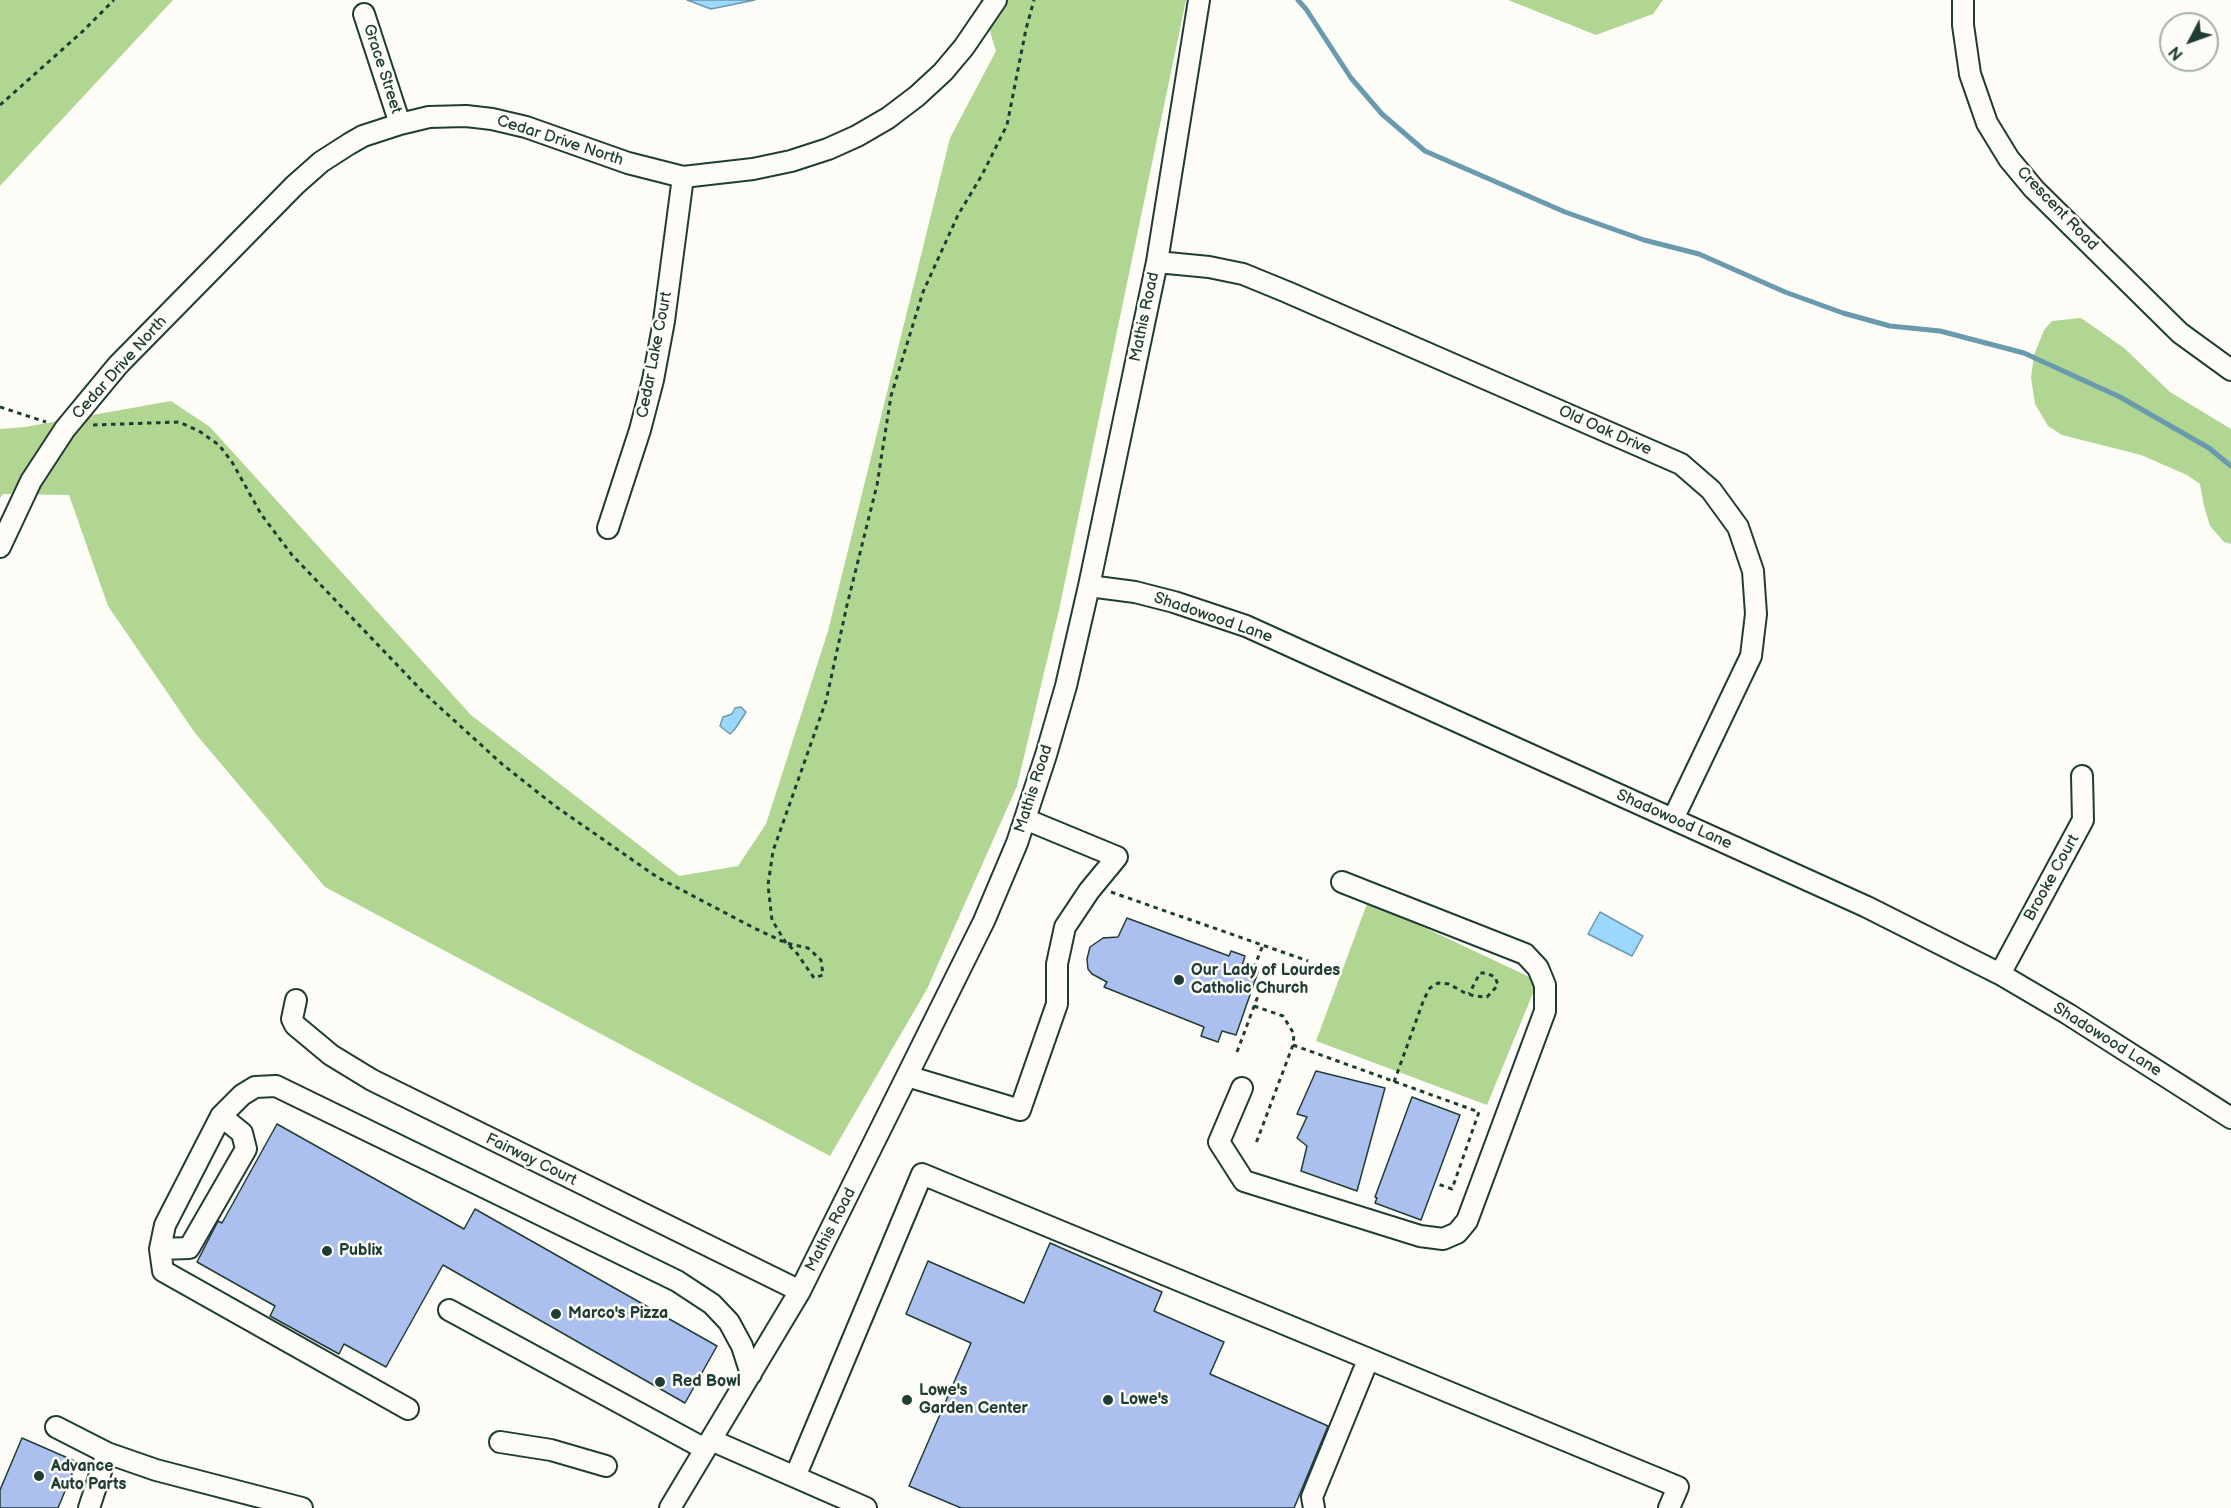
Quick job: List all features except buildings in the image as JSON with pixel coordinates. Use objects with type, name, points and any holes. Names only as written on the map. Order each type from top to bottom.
[{"type":"street","name":"Cedar Drive North","points":[[0,547],[31,482],[65,429],[118,365],[295,185],[321,162],[363,136],[429,117],[466,116],[526,127],[628,164],[683,177],[753,169],[791,161],[828,149],[857,136],[888,118],[917,96],[943,72],[964,47],[996,0]]},
{"type":"street","name":"Mathis Road","points":[[670,1508],[800,1291],[984,921],[1025,819],[1063,698],[1089,586],[1157,262],[1199,0]]},
{"type":"street","name":"Crescent Road","points":[[1963,0],[1963,33],[1970,74],[1988,123],[2009,159],[2034,189],[2180,333],[2231,370]]},
{"type":"street","name":"Grace Street","points":[[364,14],[400,124]]},
{"type":"street","name":"Cedar Lake Court","points":[[608,528],[640,430],[653,380],[664,321],[683,177]]},
{"type":"street","name":"Old Oak Drive","points":[[1157,262],[1209,267],[1243,274],[1287,292],[1681,464],[1711,490],[1738,527],[1753,572],[1756,614],[1751,656],[1673,819]]},
{"type":"street","name":"Shadowood Lane","points":[[1089,586],[1135,592],[1174,602],[1246,626],[1867,907],[2000,974],[2068,1014],[2231,1118]]},
{"type":"street","name":"Brooke Court","points":[[2000,974],[2084,820],[2082,776]]},
{"type":"street","points":[[907,1076],[1020,1110],[1057,1004],[1057,964],[1065,927],[1089,891],[1117,857],[1025,819]]},
{"type":"street","points":[[1242,1088],[1219,1142],[1244,1181],[1420,1236],[1443,1239],[1457,1233],[1467,1221],[1545,1011],[1545,986],[1538,969],[1525,954],[1342,882]]},
{"type":"street","name":"Fairway Court","points":[[296,1000],[292,1019],[304,1035],[372,1080],[800,1291]]},
{"type":"street","points":[[408,1409],[163,1270],[160,1249],[165,1225],[221,1116],[242,1095],[255,1087],[276,1086],[677,1281],[712,1304],[729,1322],[742,1346],[751,1374]]},
{"type":"street","points":[[160,1249],[189,1248],[246,1149],[242,1133],[221,1116]]},
{"type":"street","points":[[795,1477],[922,1174],[1678,1486],[1669,1508]]},
{"type":"street","points":[[449,1310],[708,1445],[795,1477],[866,1508]]},
{"type":"street","points":[[1314,1508],[1312,1497],[1368,1360]]},
{"type":"street","points":[[56,1427],[108,1453],[156,1470],[302,1508]]},
{"type":"street","points":[[500,1442],[551,1450],[606,1466]]},
{"type":"street","points":[[89,1508],[108,1453]]},
{"type":"path","points":[[0,105],[82,32],[114,0]]},
{"type":"path","points":[[0,407],[65,429],[92,425],[179,422],[199,431],[219,445],[232,462],[261,514],[292,555],[423,692],[502,764],[564,813],[657,877],[786,943],[808,948],[821,960],[823,975],[814,978],[796,952],[786,943],[772,920],[768,885],[773,850],[826,701],[877,485],[891,396],[923,292],[958,215],[982,175],[1006,125],[1034,0]]},
{"type":"path","points":[[1109,867],[1115,873],[1109,891],[1308,961]]},
{"type":"path","points":[[1237,1052],[1268,969],[1255,965],[1263,945]]},
{"type":"path","points":[[1394,1082],[1430,988],[1438,983],[1449,984],[1469,994],[1487,997],[1498,985],[1495,977],[1480,973],[1469,994]]},
{"type":"path","points":[[1254,1006],[1283,1016],[1294,1034],[1293,1046],[1255,1146]]},
{"type":"path","points":[[1293,1046],[1479,1112],[1452,1189],[1438,1184]]},
{"type":"green space","points":[[0,0],[173,0],[0,186]]},
{"type":"green space","points":[[980,0],[1186,0],[1059,610],[1017,786],[927,989],[830,1156],[325,887],[195,733],[108,606],[69,495],[3,494],[0,498],[0,429],[25,427],[171,401],[210,427],[471,715],[679,876],[738,866],[766,824],[828,631],[950,138],[996,51]]},
{"type":"green space","points":[[1508,0],[1663,0],[1653,14],[1596,35]]},
{"type":"green space","points":[[2081,318],[2124,348],[2170,392],[2231,429],[2231,544],[2224,542],[2210,526],[2200,484],[2187,475],[2141,455],[2062,435],[2048,426],[2035,404],[2031,378],[2034,355],[2044,330],[2052,321]]},
{"type":"green space","points":[[1368,901],[1538,981],[1487,1105],[1316,1041]]},
{"type":"water","points":[[687,0],[755,0],[711,9]]},
{"type":"water","points":[[741,707],[746,712],[730,734],[720,726],[723,717],[732,714],[735,708]]},
{"type":"water","points":[[1600,912],[1643,936],[1632,956],[1588,934]]},
{"type":"waterway","points":[[1298,0],[1351,78],[1382,114],[1425,151],[1565,212],[1644,240],[1699,254],[1785,292],[1843,313],[1890,326],[1940,331],[2024,353],[2120,397],[2209,448],[2231,466]]},
{"type":"place","name":"Our Lady of Lourdes Catholic Church","points":[[1179,980]]},
{"type":"place","name":"Publix","points":[[327,1251]]},
{"type":"place","name":"Marco's Pizza","points":[[556,1314]]},
{"type":"place","name":"Red Bowl","points":[[660,1382]]},
{"type":"place","name":"Lowe's Garden Center","points":[[907,1400]]},
{"type":"place","name":"Lowe's","points":[[1108,1400]]},
{"type":"place","name":"Advance Auto Parts","points":[[39,1476]]}]
